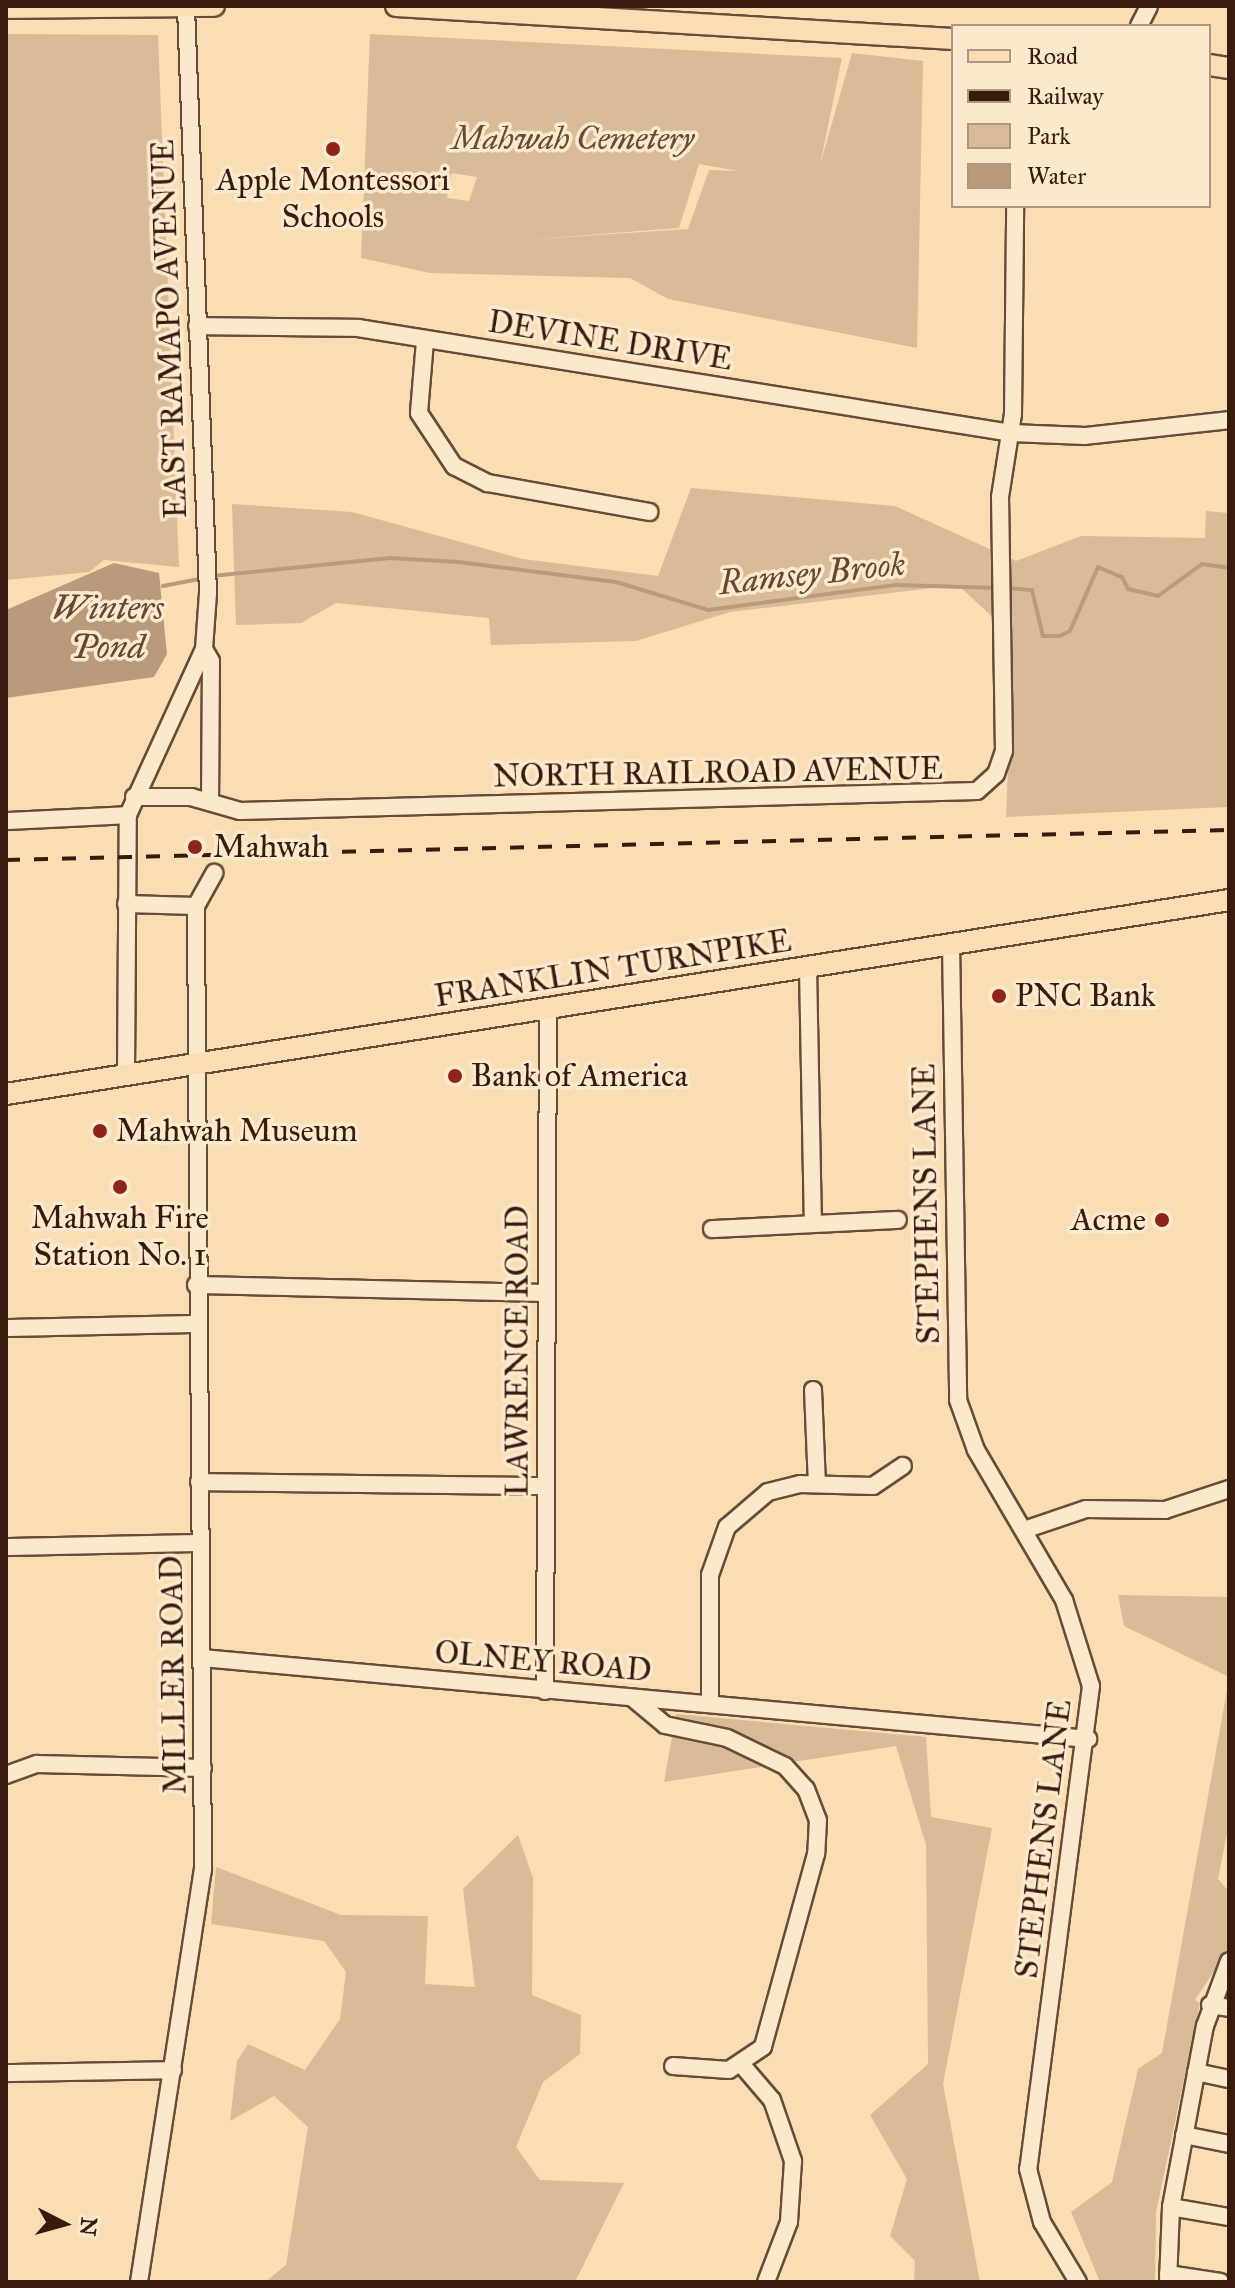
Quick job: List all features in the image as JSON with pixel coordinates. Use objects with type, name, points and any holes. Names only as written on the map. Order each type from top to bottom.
[{"type":"main road","points":[[6,8],[214,6]]},
{"type":"main road","points":[[396,6],[951,39]]},
{"type":"main road","name":"FRANKLIN TURNPIKE","points":[[6,1094],[198,1062],[548,1012],[951,942],[1229,900]]},
{"type":"street","points":[[1140,24],[1149,6]]},
{"type":"street","name":"EAST RAMAPO AVENUE","points":[[186,7],[208,593],[204,649]]},
{"type":"street","name":"NORTH RAILROAD AVENUE","points":[[134,797],[210,800],[240,811],[965,796],[988,784],[1004,751],[1000,497],[1011,433],[1015,208]]},
{"type":"street","name":"DEVINE DRIVE","points":[[197,326],[358,328],[1011,433]]},
{"type":"street","points":[[425,341],[419,413],[454,466],[488,483],[649,512]]},
{"type":"street","points":[[1011,433],[1085,436],[1229,420]]},
{"type":"street","points":[[204,649],[211,661],[210,800]]},
{"type":"street","points":[[126,1073],[128,815],[204,649]]},
{"type":"street","points":[[6,821],[128,815]]},
{"type":"street","points":[[126,904],[196,906],[214,873]]},
{"type":"street","name":"MILLER ROAD","points":[[139,2282],[199,1917],[203,1768],[196,1324],[196,906]]},
{"type":"street","name":"STEPHENS LANE","points":[[951,942],[958,1400],[976,1450],[1079,1631],[1091,1686],[1088,1739],[1028,2169],[1042,2222],[1078,2282]]},
{"type":"street","points":[[808,968],[813,1221]]},
{"type":"street","name":"LAWRENCE ROAD","points":[[545,1691],[548,1012]]},
{"type":"street","points":[[712,1229],[813,1221],[898,1220]]},
{"type":"street","points":[[196,1285],[547,1293]]},
{"type":"street","points":[[6,1328],[196,1324]]},
{"type":"street","points":[[813,1390],[817,1484]]},
{"type":"street","points":[[710,1704],[710,1575],[718,1542],[753,1501],[783,1487],[817,1484],[873,1486],[903,1466]]},
{"type":"street","points":[[199,1482],[546,1486]]},
{"type":"street","points":[[1024,1530],[1086,1509],[1165,1510],[1229,1489]]},
{"type":"street","points":[[6,1547],[200,1543]]},
{"type":"street","name":"OLNEY ROAD","points":[[202,1658],[1088,1739]]},
{"type":"street","points":[[634,1699],[665,1725],[767,1755],[797,1777],[813,1804],[816,1854],[769,2035],[742,2065],[694,2073],[673,2066]]},
{"type":"street","points":[[6,1775],[37,1764],[203,1768]]},
{"type":"street","points":[[1220,2282],[1168,2278],[1171,2207],[1196,2072],[1210,2005],[1229,1961]]},
{"type":"street","points":[[1210,2005],[1229,2008]]},
{"type":"street","points":[[742,2065],[772,2100],[793,2161],[789,2222],[766,2282]]},
{"type":"street","points":[[6,2073],[173,2070]]},
{"type":"street","points":[[1196,2072],[1229,2079]]},
{"type":"street","points":[[1184,2135],[1229,2144]]},
{"type":"street","points":[[1171,2207],[1229,2217]]},
{"type":"green space","points":[[6,34],[158,35],[179,567],[104,560],[89,572],[6,580]]},
{"type":"green space","name":"Mahwah Cemetery","points":[[370,34],[842,58],[820,165],[852,53],[923,61],[917,348],[668,299],[630,278],[430,273],[361,258]],"holes":[[[699,164],[739,171],[709,170],[688,229],[522,240],[679,228]],[[452,173],[477,177],[469,201],[447,198]]]},
{"type":"green space","points":[[691,488],[895,506],[1016,561],[1081,536],[1205,538],[1206,511],[1229,513],[1229,807],[1006,817],[1013,636],[958,585],[730,612],[636,641],[491,645],[489,618],[336,603],[301,623],[236,625],[232,504],[352,512],[523,559],[658,576]]},
{"type":"green space","points":[[1118,1595],[1229,1597],[1229,1677],[1124,1626]]},
{"type":"green space","points":[[1229,1679],[1229,1823],[1218,1879],[1229,1892],[1229,1948],[1195,2000],[1200,2003],[1156,2212],[1155,2282],[1100,2282],[1071,2212],[1112,2182],[1138,2069],[1162,2053]]},
{"type":"green space","points":[[676,1714],[926,1737],[931,1817],[992,1828],[943,2084],[980,2282],[914,2282],[915,2261],[890,2236],[907,2179],[870,2115],[928,2064],[926,1845],[896,1746],[664,1782]]},
{"type":"green space","points":[[518,1835],[533,1878],[532,1995],[581,2015],[580,2054],[543,2082],[516,2147],[540,2180],[624,2183],[575,2282],[265,2282],[286,2265],[308,2127],[274,2096],[230,2121],[237,2061],[248,2044],[305,2070],[340,2019],[346,1972],[324,1941],[211,1924],[216,1867],[341,1915],[428,1916],[425,1984],[475,1987],[463,1889]]},
{"type":"water","name":"Winters Pond","points":[[114,563],[159,573],[167,654],[154,677],[6,698],[6,610]]},
{"type":"waterway","name":"Ramsey Brook","points":[[212,576],[390,558],[458,562],[616,582],[708,610],[896,585],[998,588]]},
{"type":"waterway","name":"Ramsey Brook","points":[[1007,588],[1032,590],[1043,636],[1060,636],[1070,631],[1098,567],[1122,577],[1128,589],[1158,596],[1202,564],[1229,568]]},
{"type":"waterway","name":"Ramsey Brook","points":[[163,586],[204,578]]},
{"type":"railway","points":[[6,860],[1229,830]]},
{"type":"place","name":"Apple Montessori Schools","points":[[333,149]]},
{"type":"place","name":"Mahwah","points":[[195,847]]},
{"type":"place","name":"PNC Bank","points":[[999,996]]},
{"type":"place","name":"Bank of America","points":[[455,1076]]},
{"type":"place","name":"Mahwah Museum","points":[[100,1131]]},
{"type":"place","name":"Mahwah Fire Station No. 1","points":[[120,1187]]},
{"type":"place","name":"Acme","points":[[1162,1220]]}]
